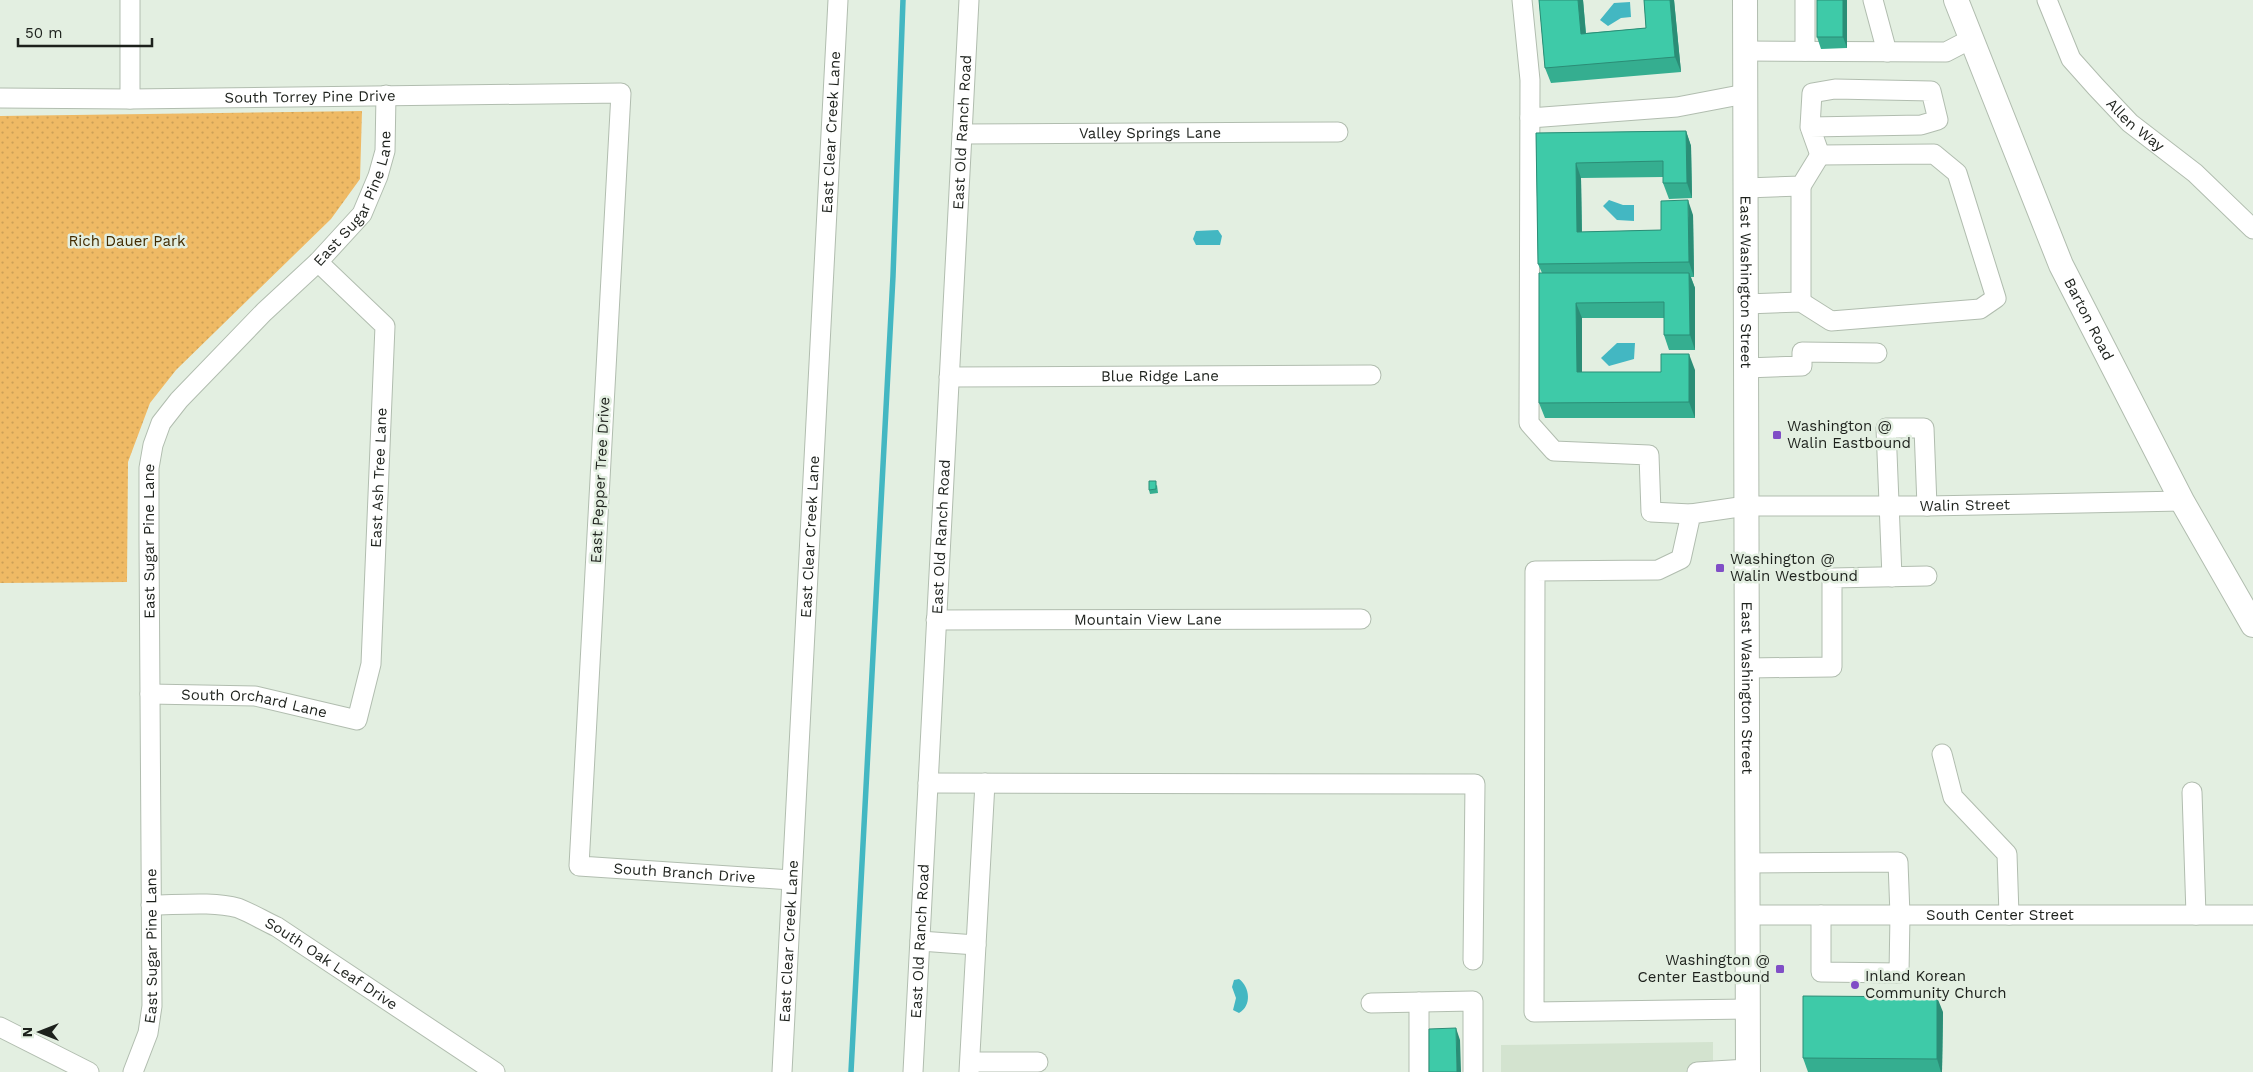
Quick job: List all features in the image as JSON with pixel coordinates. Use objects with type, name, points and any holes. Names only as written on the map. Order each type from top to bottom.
[{"type":"main road","name":"East Washington Street","points":[[1730,0],[1745,94]]},
{"type":"main road","name":"East Washington Street","points":[[1745,0],[1748,1070]]},
{"type":"main road","name":"Barton Road","points":[[1956,0],[2061,265],[2182,501],[2253,625]]},
{"type":"street","points":[[130,0],[130,99]]},
{"type":"street","name":"East Clear Creek Lane","points":[[782,1072],[838,0]]},
{"type":"street","name":"East Old Ranch Road","points":[[913,1072],[969,0]]},
{"type":"street","points":[[1522,0],[1530,80],[1530,118],[1677,107],[1745,94]]},
{"type":"street","points":[[1805,0],[1806,51]]},
{"type":"street","points":[[1873,0],[1887,52]]},
{"type":"street","name":"Allen Way","points":[[2047,0],[2071,59],[2090,81],[2130,123],[2194,173],[2253,229]]},
{"type":"street","points":[[1746,51],[1946,52],[1971,39]]},
{"type":"street","points":[[1810,127],[1921,125],[1938,120],[1931,91],[1835,89],[1812,93],[1810,127],[1820,155]]},
{"type":"street","name":"South Torrey Pine Drive","points":[[0,98],[130,99],[386,94],[621,93]]},
{"type":"street","name":"East Pepper Tree Drive","points":[[579,866],[621,93]]},
{"type":"street","name":"East Sugar Pine Lane","points":[[133,1072],[148,1033],[152,1006],[150,468],[156,438],[161,423],[179,400],[264,312],[318,262],[362,214],[371,195],[385,151],[386,94]]},
{"type":"street","name":"Walin Street","points":[[1530,118],[1529,422],[1554,451],[1649,456],[1651,512],[1691,514],[1746,506],[1927,506],[2182,501]]},
{"type":"street","name":"Valley Springs Lane","points":[[962,134],[1338,132]]},
{"type":"street","points":[[1746,304],[1801,302],[1831,321],[1980,309],[1996,298],[1957,174],[1934,154],[1820,155]]},
{"type":"street","points":[[1801,302],[1801,186],[1820,155]]},
{"type":"street","points":[[1746,188],[1801,186]]},
{"type":"street","name":"East Ash Tree Lane","points":[[318,262],[385,326],[371,664],[357,720]]},
{"type":"street","points":[[1746,368],[1802,366],[1802,352],[1877,353]]},
{"type":"street","name":"Blue Ridge Lane","points":[[948,377],[1371,375]]},
{"type":"street","points":[[1892,577],[1886,428],[1924,428],[1927,506]]},
{"type":"street","points":[[1691,514],[1681,559],[1670,566],[1658,570],[1536,571],[1534,1012],[1748,1009]]},
{"type":"street","points":[[1747,668],[1832,667],[1832,578],[1927,576]]},
{"type":"street","name":"Mountain View Lane","points":[[936,620],[1361,619]]},
{"type":"street","name":"South Orchard Lane","points":[[150,694],[255,696],[357,720]]},
{"type":"street","points":[[1942,754],[1953,796],[2007,854],[2009,915]]},
{"type":"street","points":[[928,783],[1475,784],[1473,960]]},
{"type":"street","points":[[985,783],[969,1067],[1038,1062]]},
{"type":"street","points":[[2192,792],[2196,915]]},
{"type":"street","points":[[1748,863],[1898,862],[1900,915],[1898,973],[1820,972],[1821,914]]},
{"type":"street","name":"South Branch Drive","points":[[579,866],[791,880]]},
{"type":"street","name":"South Oak Leaf Drive","points":[[151,905],[223,906],[237,908],[277,927],[494,1072]]},
{"type":"street","name":"South Center Street","points":[[1748,914],[2253,915]]},
{"type":"street","points":[[920,941],[976,944]]},
{"type":"street","points":[[1371,1003],[1473,1001],[1473,1072]]},
{"type":"street","points":[[1418,1002],[1419,1072]]},
{"type":"street","points":[[0,1026],[89,1072]]},
{"type":"street","points":[[1698,1072],[1748,1070]]},
{"type":"shaded area","points":[[1713,1042],[1713,1072],[1501,1072],[1501,1045]]},
{"type":"green space","name":"Rich Dauer Park","points":[[362,111],[360,179],[331,219],[176,370],[150,403],[128,462],[127,582],[0,583],[0,116]]},
{"type":"water","points":[[1630,2],[1631,17],[1621,18],[1608,26],[1600,20],[1614,3]]},
{"type":"water","points":[[1609,200],[1623,205],[1634,205],[1634,221],[1617,220],[1603,206]]},
{"type":"water","points":[[1218,230],[1222,236],[1220,245],[1196,245],[1193,239],[1196,231]]},
{"type":"water","points":[[1617,343],[1635,343],[1634,359],[1609,366],[1601,358]]},
{"type":"water","points":[[1239,979],[1243,982],[1247,991],[1248,1001],[1239,1013],[1233,1010],[1236,998],[1232,987],[1234,980]]},
{"type":"building","points":[[1539,0],[1578,0],[1581,34],[1646,28],[1644,0],[1670,0],[1675,57],[1545,68]]},
{"type":"building","points":[[1817,0],[1843,0],[1843,37],[1817,37]]},
{"type":"building","points":[[1686,131],[1687,183],[1663,183],[1663,161],[1576,163],[1577,232],[1661,230],[1661,201],[1688,200],[1689,262],[1538,264],[1536,133]]},
{"type":"building","points":[[1539,273],[1689,273],[1690,335],[1664,335],[1664,302],[1576,303],[1577,372],[1661,372],[1661,354],[1689,354],[1689,402],[1539,403]]},
{"type":"building","points":[[1149,481],[1156,481],[1156,489],[1149,490]]},
{"type":"building","points":[[1803,996],[1937,997],[1937,1059],[1803,1058]]},
{"type":"building","points":[[1456,1028],[1457,1072],[1429,1072],[1429,1029]]},
{"type":"waterway","points":[[851,1072],[893,276],[903,0]]},
{"type":"place","name":"Washington @ Walin Eastbound","points":[[1777,435]]},
{"type":"place","name":"Washington @ Walin Westbound","points":[[1720,568]]},
{"type":"place","name":"Washington @ Center Eastbound","points":[[1780,969]]},
{"type":"place","name":"Inland Korean Community Church","points":[[1855,985]]}]
